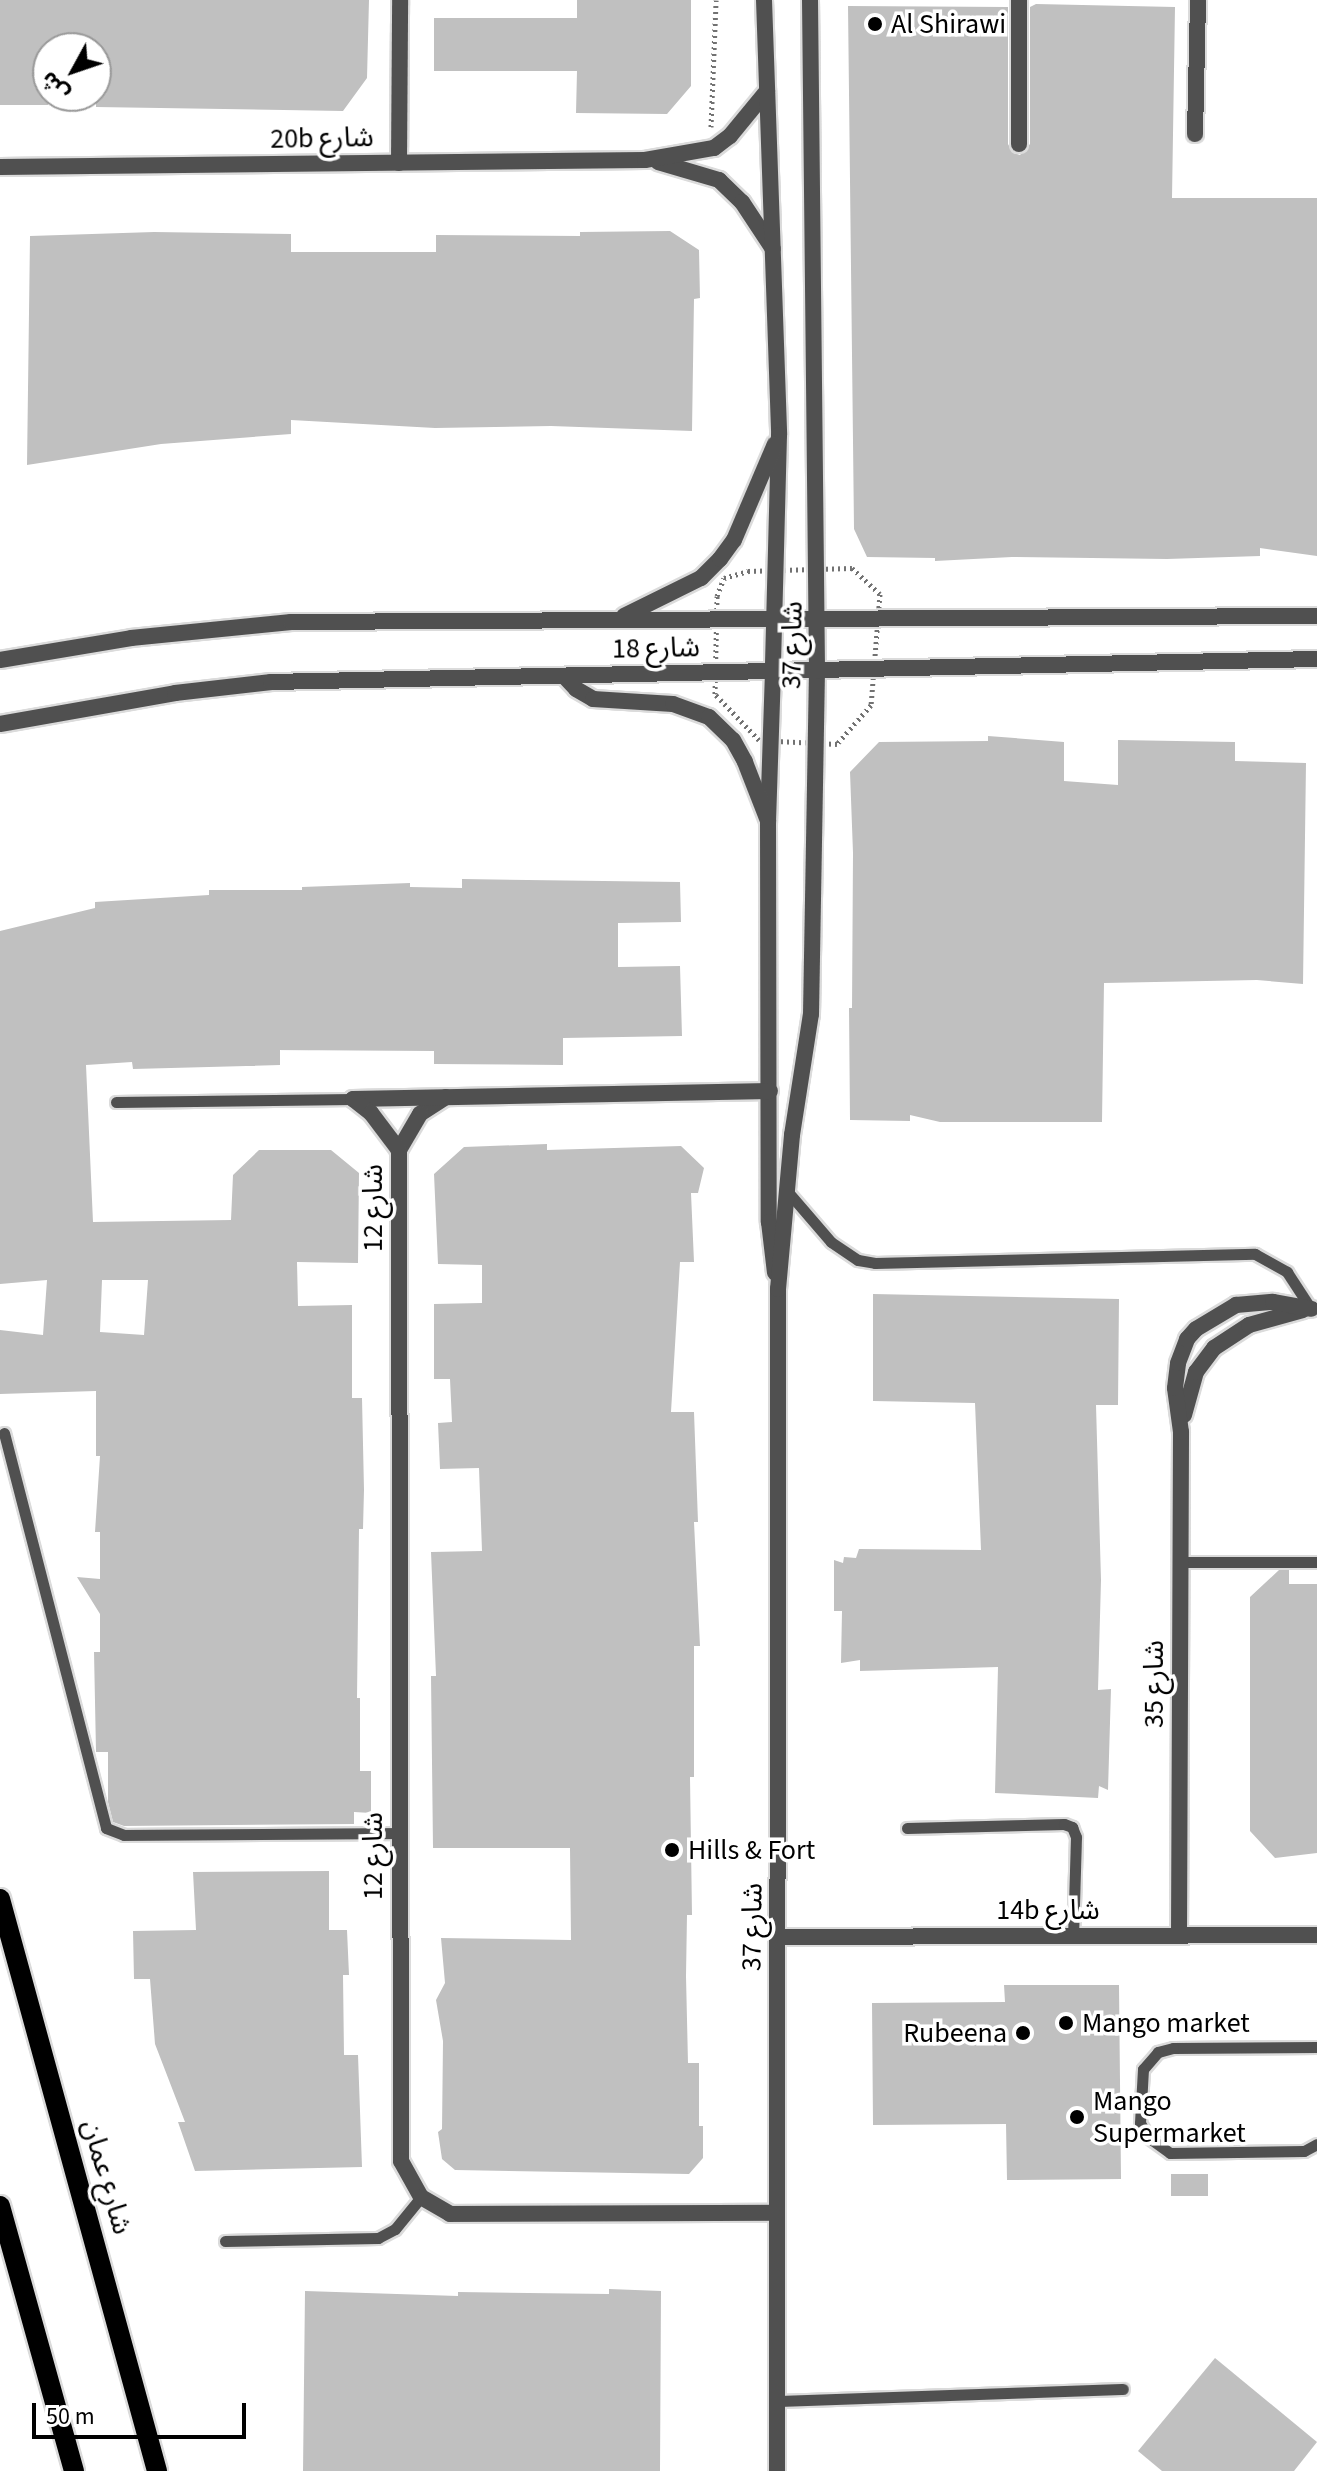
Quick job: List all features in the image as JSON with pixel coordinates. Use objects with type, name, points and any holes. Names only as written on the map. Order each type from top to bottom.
[{"type":"main road","name":"شارع عمان","points":[[0,1899],[157,2471]]},
{"type":"main road","points":[[0,2206],[74,2471]]},
{"type":"street","points":[[399,163],[400,0]]},
{"type":"street","name":"شارع 37","points":[[764,0],[779,435],[768,821],[769,1222],[778,1289]]},
{"type":"street","name":"شارع 37","points":[[777,2471],[778,1289],[792,1135],[811,1014],[820,617],[811,263],[810,0]]},
{"type":"street","points":[[1019,0],[1019,144]]},
{"type":"street","points":[[1195,134],[1198,0]]},
{"type":"street","points":[[720,144],[767,91]]},
{"type":"street","name":"20b شارع","points":[[0,167],[645,160],[706,152],[720,144]]},
{"type":"street","name":"20b شارع","points":[[645,160],[719,180],[742,202],[773,249]]},
{"type":"street","points":[[619,619],[691,584],[720,559],[734,540],[779,435]]},
{"type":"street","name":"شارع 18","points":[[0,660],[131,638],[291,622],[1317,616]]},
{"type":"street","name":"شارع 18","points":[[0,724],[225,686],[1317,659]]},
{"type":"street","points":[[564,676],[576,689],[593,699],[673,704],[709,717],[733,740],[768,821]]},
{"type":"street","points":[[353,1099],[770,1091]]},
{"type":"street","name":"شارع 12","points":[[421,2197],[404,2173],[399,2148],[399,1150],[420,1114],[446,1097]]},
{"type":"street","name":"شارع 12","points":[[353,1099],[371,1113],[399,1150]]},
{"type":"street","name":"شارع 35","points":[[1179,1936],[1181,1432],[1176,1376],[1181,1351],[1196,1329],[1236,1305],[1273,1302],[1314,1309]]},
{"type":"street","name":"شارع 35","points":[[1181,1432],[1189,1387],[1214,1348],[1249,1325],[1314,1309]]},
{"type":"street","name":"14b شارع","points":[[779,1937],[1317,1935]]},
{"type":"street","points":[[421,2197],[450,2214],[476,2216],[775,2213]]},
{"type":"lane","points":[[116,1102],[353,1099]]},
{"type":"lane","points":[[788,1192],[831,1242],[858,1260],[875,1263],[1255,1254],[1287,1272],[1314,1309]]},
{"type":"lane","points":[[4,1433],[106,1828],[124,1835],[399,1833]]},
{"type":"lane","points":[[1180,1562],[1317,1562]]},
{"type":"lane","points":[[907,1828],[1064,1824],[1072,1827],[1076,1837],[1073,1936]]},
{"type":"lane","points":[[1317,2047],[1173,2048],[1158,2052],[1143,2069],[1140,2123],[1148,2137],[1170,2153],[1304,2151],[1317,2144]]},
{"type":"lane","points":[[225,2241],[378,2238],[395,2229],[421,2197]]},
{"type":"lane","points":[[777,2401],[1123,2389]]},
{"type":"path","points":[[716,0],[709,115],[711,132],[720,144]]},
{"type":"building","points":[[0,0],[369,0],[367,78],[343,111],[112,107],[112,32],[32,32],[32,105],[0,105]]},
{"type":"building","points":[[577,0],[691,0],[691,86],[667,114],[576,113],[577,71],[434,71],[434,18],[577,18]]},
{"type":"building","points":[[1036,4],[1175,7],[1172,198],[1317,198],[1317,556],[1260,548],[1260,556],[1167,559],[1012,557],[935,561],[935,558],[867,557],[854,529],[848,6],[1008,7],[1008,144],[1013,153],[1020,155],[1030,144],[1030,7]]},
{"type":"building","points":[[670,231],[699,250],[700,298],[694,299],[692,431],[551,426],[435,428],[291,420],[291,434],[161,444],[27,465],[30,236],[154,232],[291,234],[291,252],[436,252],[436,235],[580,236],[580,232]]},
{"type":"building","points":[[988,736],[1064,742],[1064,781],[1118,785],[1118,740],[1235,742],[1235,761],[1306,763],[1303,984],[1257,980],[1104,983],[1102,1122],[940,1122],[910,1115],[910,1121],[850,1120],[853,853],[850,772],[879,742],[988,741]]},
{"type":"building","points":[[462,879],[680,882],[681,922],[618,923],[618,967],[680,966],[682,1036],[563,1038],[563,1065],[434,1064],[434,1051],[280,1050],[280,1065],[133,1069],[132,1062],[86,1065],[93,1222],[231,1220],[233,1175],[259,1150],[331,1150],[359,1173],[358,1263],[297,1262],[298,1306],[352,1305],[352,1398],[362,1398],[364,1490],[363,1529],[359,1529],[357,1698],[360,1698],[360,1771],[371,1771],[371,1813],[354,1812],[354,1824],[124,1826],[113,1822],[108,1802],[108,1752],[96,1752],[94,1652],[100,1652],[100,1614],[77,1577],[100,1579],[100,1532],[95,1532],[100,1456],[96,1456],[96,1391],[0,1394],[0,1330],[43,1335],[47,1280],[0,1284],[0,931],[95,908],[95,902],[209,895],[209,890],[302,890],[302,887],[410,883],[410,887],[462,888]],"holes":[[[102,1280],[148,1280],[144,1335],[100,1332]]]},
{"type":"building","points":[[547,1144],[547,1150],[681,1146],[704,1168],[698,1193],[691,1193],[694,1262],[680,1262],[671,1412],[694,1412],[698,1522],[694,1522],[700,1646],[694,1646],[694,1777],[690,1777],[692,1915],[687,1915],[686,1976],[688,2063],[699,2063],[699,2126],[703,2126],[703,2158],[689,2174],[455,2170],[442,2159],[438,2132],[442,2129],[443,2041],[436,2000],[445,1983],[441,1938],[571,1940],[570,1848],[433,1848],[431,1676],[436,1676],[431,1552],[482,1551],[479,1468],[440,1469],[438,1423],[452,1422],[450,1379],[434,1379],[434,1304],[482,1303],[482,1265],[438,1264],[434,1174],[464,1147]]},
{"type":"building","points":[[873,1294],[1119,1299],[1118,1405],[1096,1405],[1101,1580],[1098,1690],[1111,1689],[1108,1790],[1099,1786],[1098,1798],[995,1793],[998,1667],[860,1671],[860,1660],[841,1663],[842,1611],[834,1611],[834,1560],[843,1563],[844,1557],[856,1558],[859,1549],[981,1550],[975,1403],[873,1401]]},
{"type":"building","points":[[1279,1570],[1289,1570],[1289,1584],[1317,1584],[1317,1853],[1275,1858],[1250,1831],[1250,1597]]},
{"type":"building","points":[[329,1871],[329,1930],[347,1930],[349,1975],[343,1975],[344,2055],[358,2055],[362,2167],[195,2171],[178,2122],[185,2122],[155,2044],[150,1979],[134,1979],[133,1931],[196,1930],[193,1872]]},
{"type":"building","points":[[1004,1985],[1119,1985],[1121,2179],[1007,2180],[1006,2124],[873,2125],[872,2003],[1005,2002]]},
{"type":"building","points":[[1171,2174],[1208,2174],[1208,2196],[1171,2196]]},
{"type":"building","points":[[609,2289],[661,2291],[660,2471],[303,2471],[305,2291],[458,2296],[458,2292],[609,2294]]},
{"type":"building","points":[[1215,2358],[1317,2442],[1294,2471],[1162,2471],[1138,2451]]},
{"type":"place","name":"Al Shirawi","points":[[875,24]]},
{"type":"place","name":"Hills & Fort","points":[[672,1850]]},
{"type":"place","name":"Mango market","points":[[1066,2023]]},
{"type":"place","name":"Rubeena","points":[[1023,2033]]},
{"type":"place","name":"Mango Supermarket","points":[[1077,2117]]}]
